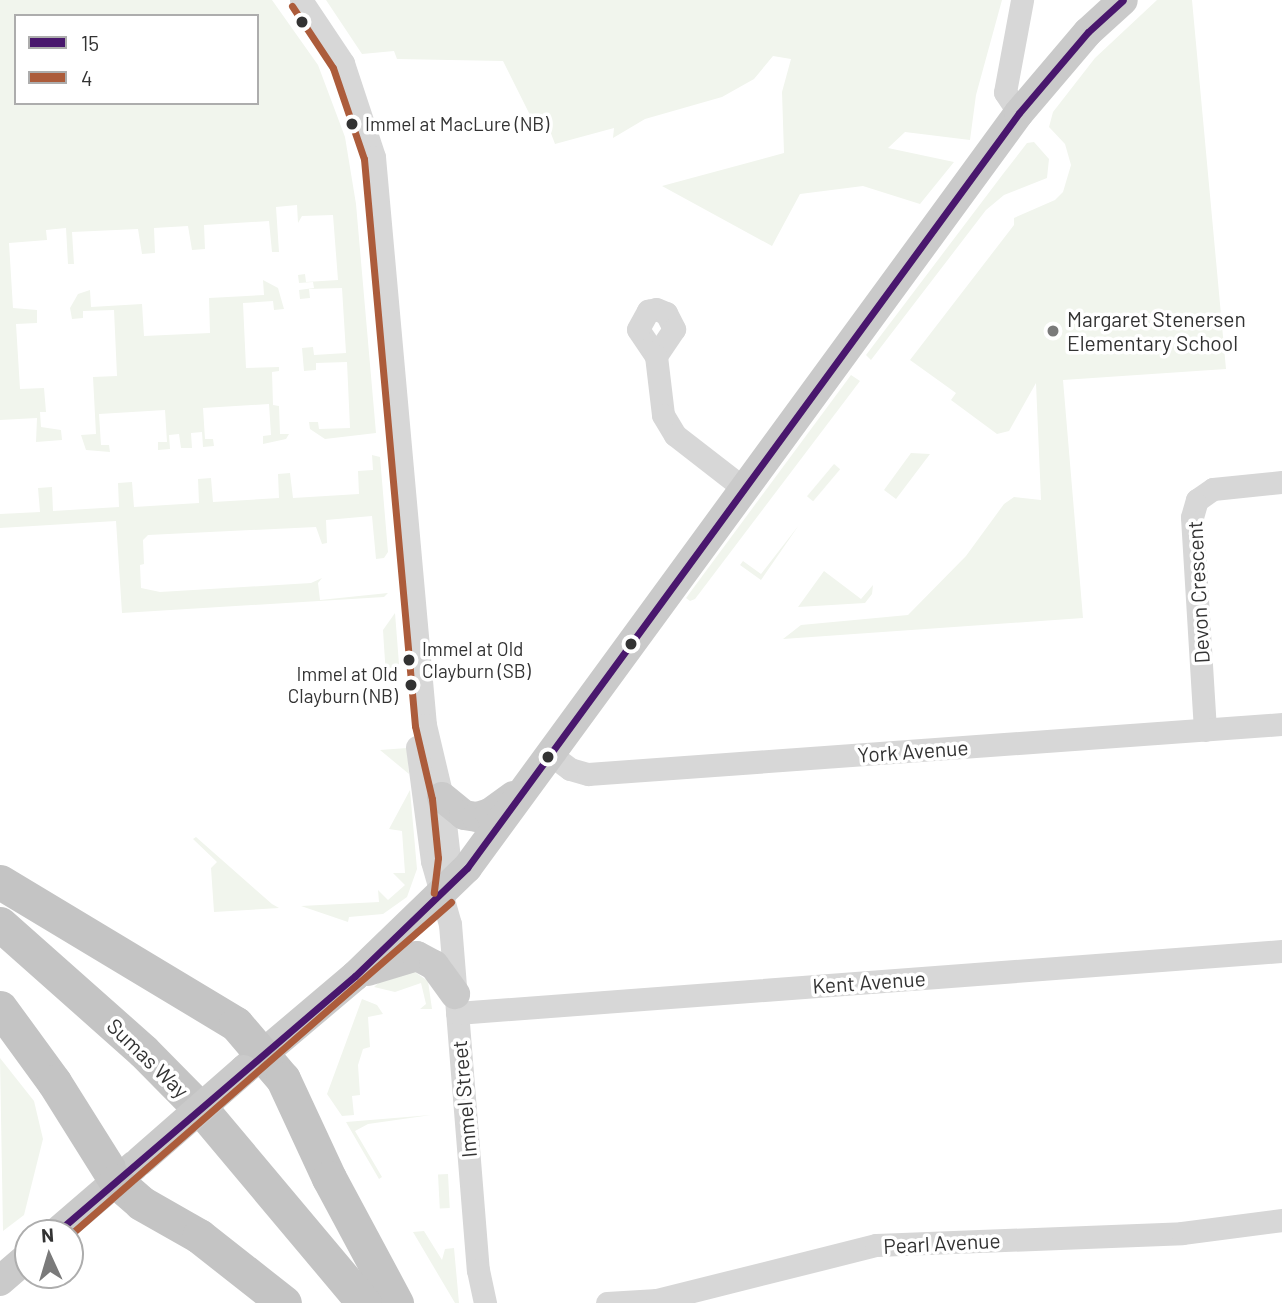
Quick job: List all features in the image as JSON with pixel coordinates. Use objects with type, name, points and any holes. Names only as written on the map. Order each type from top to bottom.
[{"type":"highway","points":[[0,882],[236,1024],[253,1062],[284,1079],[329,1178],[396,1303]]},
{"type":"highway","name":"Sumas Way","points":[[0,924],[143,1051],[207,1116],[364,1303]]},
{"type":"highway","name":"Sumas Way","points":[[0,956],[51,998],[184,1127],[335,1303]]},
{"type":"highway","points":[[0,1008],[128,1171],[141,1203],[199,1236],[284,1303]]},
{"type":"main road","points":[[72,1219],[355,976],[444,894],[530,783],[742,487],[1020,113],[1088,32],[1123,0]]},
{"type":"main road","points":[[442,797],[464,815],[477,817],[490,813],[530,783]]},
{"type":"main road","points":[[355,976],[417,956],[434,965],[456,1004]]},
{"type":"main road","points":[[0,1281],[14,1269]]},
{"type":"street","name":"Immel Street","points":[[301,0],[343,63],[365,121],[380,203],[425,725],[442,797],[449,858],[444,894]]},
{"type":"street","points":[[1020,113],[1005,92],[1022,0]]},
{"type":"street","points":[[656,356],[657,394],[676,435],[742,487]]},
{"type":"street","name":"Devon Crescent","points":[[1206,730],[1192,517],[1198,500],[1213,489],[1282,482]]},
{"type":"street","name":"York Avenue","points":[[550,754],[570,769],[588,775],[1282,724]]},
{"type":"street","name":"Immel Street","points":[[425,725],[416,738],[420,781],[432,861],[444,894],[478,1270],[485,1303]]},
{"type":"street","name":"Kent Avenue","points":[[456,1004],[1282,951]]},
{"type":"street","name":"Pearl Avenue","points":[[607,1303],[657,1300],[876,1245],[1182,1233],[1282,1220]]},
{"type":"shaded area","points":[[0,0],[272,0],[318,65],[345,137],[356,204],[376,433],[325,439],[310,429],[309,422],[318,422],[319,429],[350,428],[347,362],[316,363],[316,370],[304,371],[302,348],[313,347],[314,355],[346,353],[342,288],[309,289],[310,298],[300,299],[299,290],[314,288],[313,282],[299,283],[298,275],[305,274],[306,282],[338,280],[333,215],[302,216],[298,223],[297,205],[276,207],[279,252],[272,252],[269,221],[204,225],[205,249],[192,250],[188,226],[154,228],[155,253],[142,254],[138,229],[72,232],[74,264],[68,264],[66,228],[46,230],[47,240],[9,243],[13,308],[37,310],[37,323],[16,324],[20,389],[44,388],[46,412],[40,412],[41,427],[61,430],[62,440],[36,442],[37,418],[0,420]]},
{"type":"shaded area","points":[[326,0],[1002,0],[976,95],[970,140],[905,132],[888,148],[954,162],[920,204],[863,186],[800,194],[772,246],[662,186],[784,153],[782,92],[791,59],[773,56],[754,79],[722,97],[645,119],[613,138],[614,128],[555,144],[547,123],[534,123],[503,61],[397,59],[394,51],[362,54]]},
{"type":"shaded area","points":[[1157,0],[1192,0],[1226,369],[1063,380],[1083,618],[783,639],[801,625],[908,615],[966,556],[1004,504],[1014,497],[1041,500],[1036,383],[1009,431],[997,434],[951,400],[956,393],[910,360],[1014,225],[1014,218],[1055,200],[1063,192],[1071,165],[1065,144],[1049,127],[1053,112],[1095,58]]},
{"type":"shaded area","points":[[1034,142],[1049,159],[1047,178],[1004,195],[986,210],[871,360],[866,355],[1027,143]]},
{"type":"shaded area","points":[[263,280],[278,288],[284,309],[274,310],[273,301],[243,303],[246,368],[279,367],[279,371],[272,372],[273,405],[279,406],[280,434],[289,434],[286,439],[263,444],[263,436],[271,435],[269,404],[203,408],[205,439],[213,439],[214,446],[203,447],[202,432],[191,433],[192,448],[181,448],[179,434],[169,435],[170,449],[158,450],[158,442],[167,442],[165,410],[99,414],[101,445],[109,445],[110,452],[86,450],[81,435],[96,434],[93,377],[117,376],[114,310],[83,311],[83,318],[72,319],[70,308],[78,294],[90,290],[91,307],[142,304],[144,336],[210,333],[209,298],[264,295]]},
{"type":"shaded area","points":[[851,375],[860,381],[695,599],[690,601],[686,598]]},
{"type":"shaded area","points":[[911,453],[930,454],[896,499],[884,490]]},
{"type":"shaded area","points":[[372,455],[380,457],[388,552],[384,558],[376,559],[372,516],[326,520],[327,543],[322,544],[316,527],[148,535],[143,540],[141,588],[160,592],[311,583],[322,578],[318,583],[320,600],[388,593],[384,597],[122,613],[116,521],[0,528],[0,514],[40,512],[38,488],[52,487],[53,511],[119,507],[118,483],[132,482],[134,507],[199,503],[198,479],[211,478],[213,502],[279,498],[278,474],[290,473],[293,498],[359,494],[358,471],[373,470]]},
{"type":"shaded area","points":[[834,464],[840,469],[813,501],[807,496]]},
{"type":"shaded area","points":[[799,525],[761,580],[740,565],[743,561],[761,574]]},
{"type":"shaded area","points":[[824,571],[861,599],[873,585],[872,594],[865,603],[798,607]]},
{"type":"shaded area","points":[[395,613],[400,677],[386,677],[383,630]]},
{"type":"shaded area","points":[[407,748],[409,774],[380,750]]},
{"type":"shaded area","points":[[410,790],[417,869],[407,897],[383,914],[349,917],[348,922],[301,906],[379,902],[378,890],[388,900],[405,885],[393,873],[405,873],[402,831],[389,829]]},
{"type":"shaded area","points":[[196,837],[279,908],[214,912],[211,868],[217,862],[193,839]]},
{"type":"shaded area","points":[[412,970],[428,981],[432,1009],[420,1009],[426,1004],[421,983],[395,992],[374,987],[388,974]]},
{"type":"shaded area","points":[[362,999],[377,1005],[383,1014],[368,1017],[370,1047],[363,1049],[358,1065],[360,1095],[352,1096],[354,1115],[342,1116],[327,1094]]},
{"type":"shaded area","points":[[0,1058],[34,1101],[43,1139],[24,1215],[14,1219],[14,1223],[3,1231]]},
{"type":"shaded area","points":[[431,1115],[368,1124],[355,1131],[382,1177],[379,1179],[346,1122]]},
{"type":"shaded area","points":[[448,1174],[450,1208],[440,1208],[438,1175]]},
{"type":"shaded area","points":[[424,1231],[442,1260],[445,1249],[454,1248],[459,1303],[455,1303],[413,1232]]},
{"type":"transit line","name":"15","points":[[72,1219],[355,976],[467,868],[1019,113],[1088,32],[1123,0]]},
{"type":"transit line","name":"4","points":[[292,6],[333,68],[364,159],[415,726],[432,799],[438,858],[434,893]]},
{"type":"transit line","name":"4","points":[[84,1223],[451,902]]},
{"type":"place","name":"Immel at MacLure (NB)","points":[[352,124]]},
{"type":"place","name":"Margaret Stenersen Elementary School","points":[[1053,331]]},
{"type":"place","name":"Immel at Old Clayburn (SB)","points":[[409,660]]},
{"type":"place","name":"Immel at Old Clayburn (NB)","points":[[411,685]]}]
